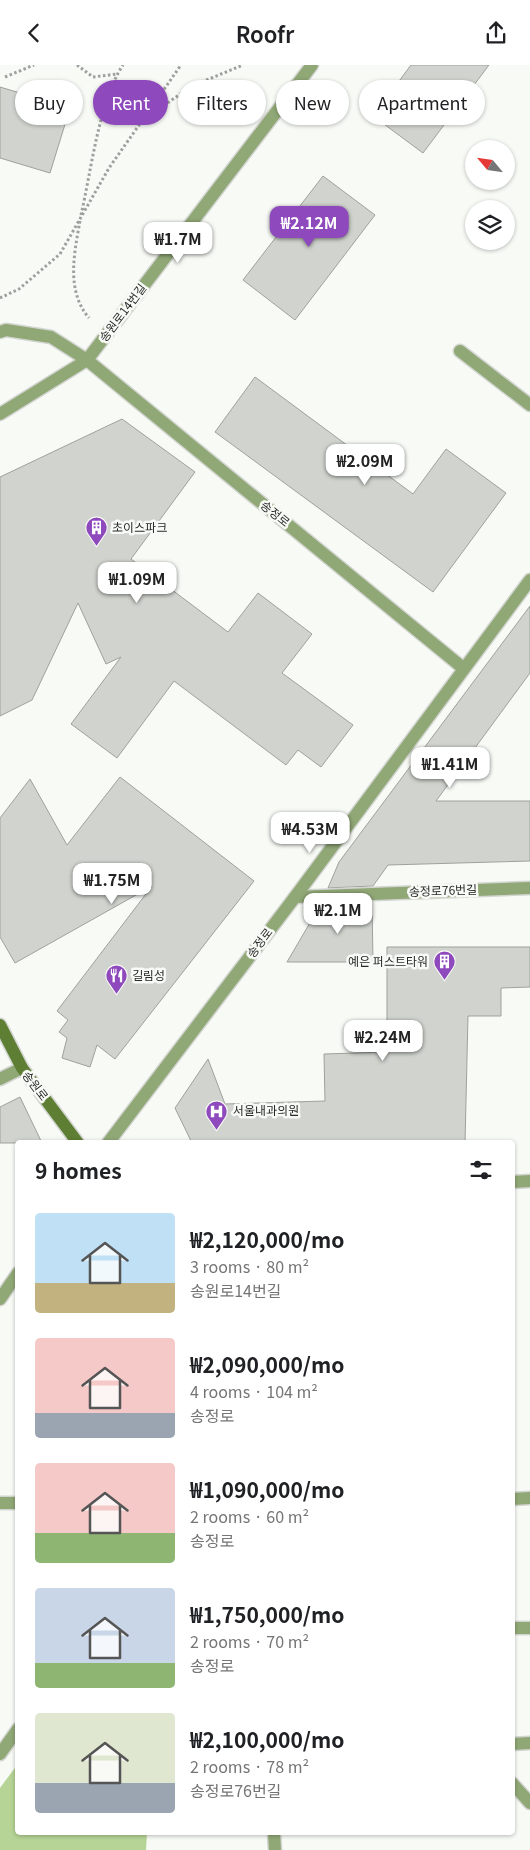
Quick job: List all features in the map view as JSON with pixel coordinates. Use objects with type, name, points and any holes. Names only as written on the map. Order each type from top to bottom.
[{"type":"main road","name":"송원로","points":[[0,1025],[22,1069],[76,1140]]},
{"type":"street","name":"송원로14번길","points":[[0,414],[87,360],[312,65]]},
{"type":"street","name":"송정로","points":[[0,332],[6,331],[51,337],[87,360],[463,668]]},
{"type":"street","points":[[460,351],[530,405]]},
{"type":"street","name":"송정로","points":[[110,1140],[295,897],[530,580]]},
{"type":"street","name":"송정로76번길","points":[[295,897],[530,888]]},
{"type":"street","points":[[0,1079],[22,1069]]},
{"type":"street","points":[[515,1182],[530,1181]]},
{"type":"street","points":[[0,1299],[15,1277]]},
{"type":"street","points":[[515,1499],[530,1498]]},
{"type":"street","points":[[0,1503],[15,1503]]},
{"type":"street","points":[[515,1628],[530,1628]]},
{"type":"street","points":[[0,1754],[15,1733]]},
{"type":"street","points":[[515,1744],[530,1743]]},
{"type":"street","points":[[515,1786],[530,1803]]},
{"type":"street","points":[[274,1835],[275,1850]]},
{"type":"path","points":[[5,77],[34,65]]},
{"type":"path","points":[[76,65],[92,77],[118,74]]},
{"type":"path","points":[[105,338],[84,313],[72,279],[81,219],[99,128],[123,65]]},
{"type":"path","points":[[168,84],[181,65]]},
{"type":"path","points":[[168,102],[192,86],[243,65]]},
{"type":"path","points":[[0,298],[18,289],[60,254],[109,169],[140,125]]},
{"type":"green space","points":[[15,1768],[15,1835],[147,1835],[146,1850],[0,1850],[0,1788]]},
{"type":"building","points":[[411,65],[489,65],[478,80],[400,80]]},
{"type":"building","points":[[0,87],[15,92],[15,125],[65,125],[50,173],[0,158]]},
{"type":"building","points":[[385,125],[444,125],[423,153]]},
{"type":"building","points":[[323,176],[375,215],[295,320],[243,280]]},
{"type":"building","points":[[255,377],[413,494],[446,449],[506,493],[433,592],[215,432]]},
{"type":"building","points":[[122,419],[195,472],[131,559],[228,632],[258,593],[312,634],[282,673],[353,725],[321,767],[298,750],[286,765],[174,681],[117,758],[71,724],[121,657],[106,664],[78,603],[32,700],[0,716],[0,477]]},
{"type":"building","points":[[530,606],[530,673],[436,801],[530,801],[530,861],[388,865],[373,886],[328,888],[339,862]]},
{"type":"building","points":[[120,777],[254,881],[115,1059],[97,1045],[90,1067],[62,1058],[67,1038],[59,1032],[68,1020],[57,1011],[152,886],[15,963],[0,937],[0,818],[30,779],[67,845]]},
{"type":"building","points":[[372,902],[373,962],[287,962],[321,904]]},
{"type":"building","points":[[387,947],[530,947],[530,987],[501,988],[501,1016],[468,1016],[465,1140],[191,1140],[175,1108],[208,1059],[225,1104],[325,1101],[324,1054],[387,1052]]},
{"type":"building","points":[[20,1097],[41,1140],[15,1140],[15,1143],[0,1143],[0,1107]]},
{"type":"place","name":"초이스파크","points":[[96,547]]},
{"type":"place","name":"예은 퍼스트타워","points":[[444,981]]},
{"type":"place","name":"길림성","points":[[116,995]]},
{"type":"place","name":"서울내과의원","points":[[217,1130]]}]
